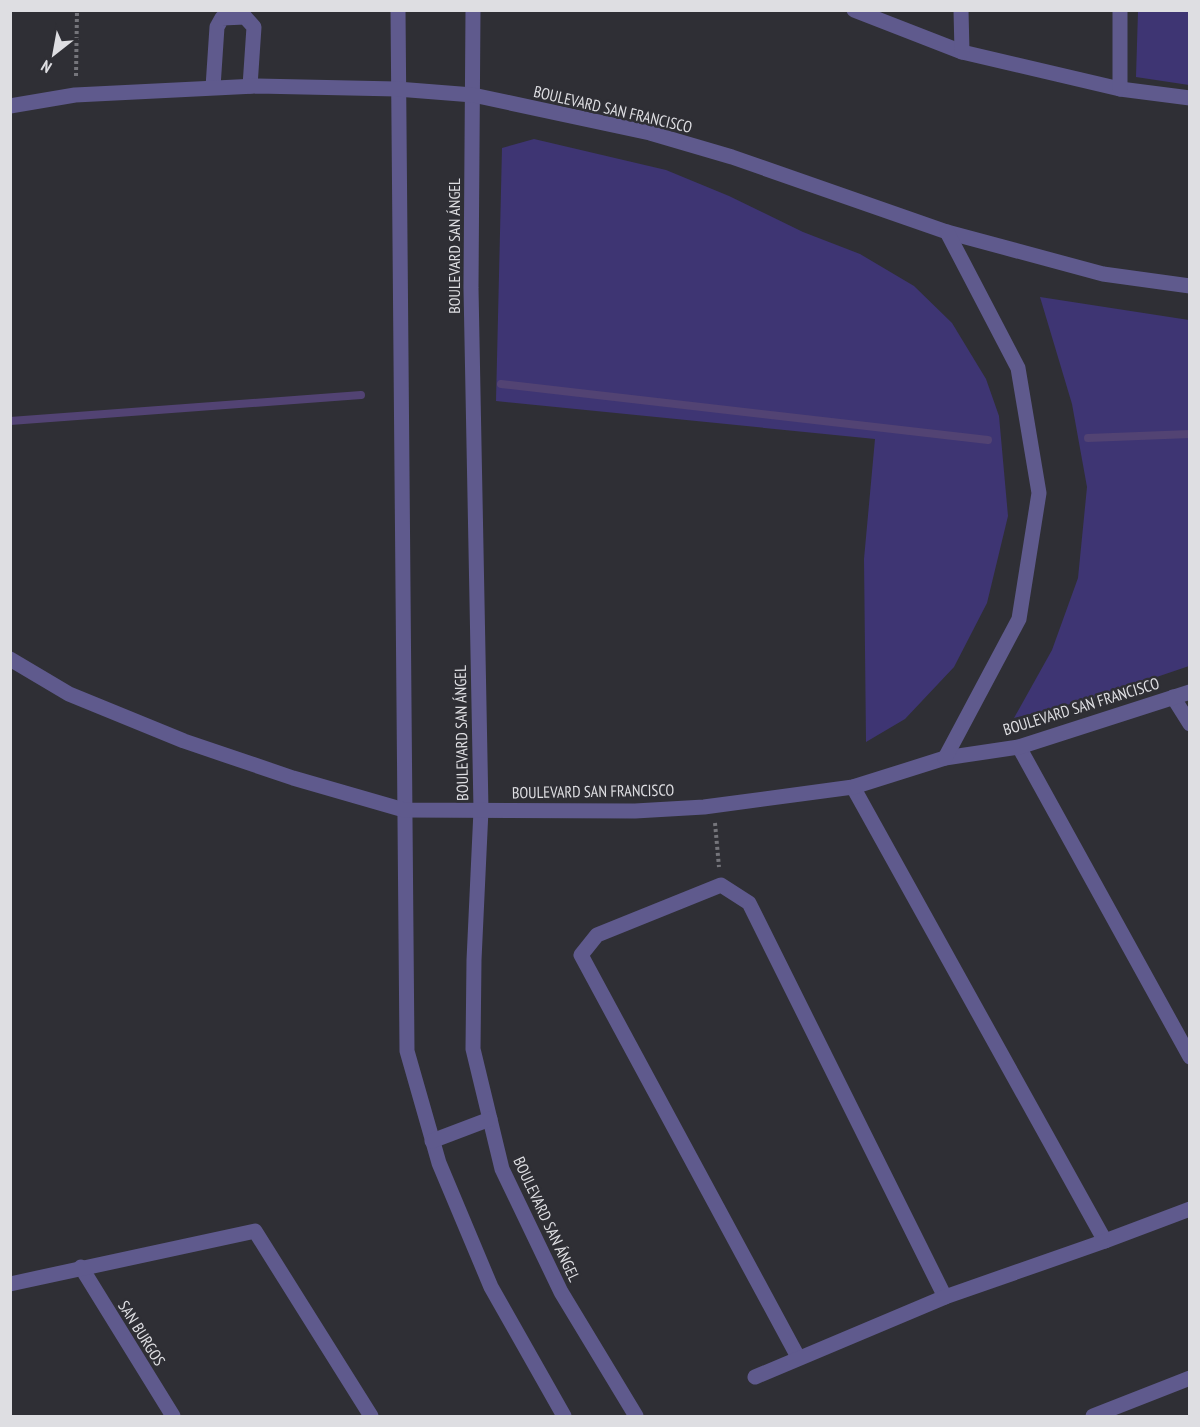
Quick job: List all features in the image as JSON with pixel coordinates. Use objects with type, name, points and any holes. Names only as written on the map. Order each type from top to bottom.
[{"type":"street","points":[[398,10],[407,1051],[439,1163],[491,1287],[564,1416]]},
{"type":"street","name":"BOULEVARD SAN ÁNGEL","points":[[472,10],[471,288],[481,810],[474,960],[473,1049],[502,1169],[561,1292],[636,1416]]},
{"type":"street","points":[[854,10],[962,52],[1120,89],[1190,98]]},
{"type":"street","points":[[961,10],[962,52]]},
{"type":"street","points":[[1120,10],[1120,89]]},
{"type":"street","points":[[213,87],[217,27],[222,18],[245,17],[254,27],[250,86]]},
{"type":"street","name":"BOULEVARD SAN FRANCISCO","points":[[10,106],[75,94],[250,86],[397,89],[473,95],[650,133],[732,157],[947,232],[1103,274],[1190,286]]},
{"type":"street","points":[[945,758],[1019,619],[1038,493],[1018,368],[947,232]]},
{"type":"street","name":"BOULEVARD SAN FRANCISCO","points":[[10,658],[69,694],[184,741],[293,778],[404,810],[635,811],[714,805],[853,787],[945,758],[1019,747],[1190,692]]},
{"type":"street","points":[[1173,697],[1190,724]]},
{"type":"street","points":[[1019,747],[1190,1057]]},
{"type":"street","points":[[853,787],[1105,1241]]},
{"type":"street","points":[[798,1357],[581,955],[597,935],[721,885],[749,903],[945,1297]]},
{"type":"street","points":[[432,1141],[490,1119]]},
{"type":"street","points":[[755,1377],[945,1297],[1190,1209]]},
{"type":"street","points":[[10,1284],[255,1231],[371,1416]]},
{"type":"street","name":"SAN BURGOS","points":[[81,1268],[173,1416]]},
{"type":"street","points":[[1093,1416],[1190,1378]]},
{"type":"path","points":[[75,94],[77,10]]},
{"type":"path","points":[[714,805],[721,885]]},
{"type":"shaded area","points":[[1138,11],[1189,11],[1189,85],[1136,77]]},
{"type":"shaded area","points":[[534,139],[666,170],[729,196],[803,232],[860,254],[914,286],[952,323],[986,379],[999,416],[1008,516],[987,603],[954,667],[905,719],[866,742],[864,559],[875,439],[496,401],[502,148]]},
{"type":"shaded area","points":[[1040,297],[1189,320],[1189,666],[1095,698],[1014,718],[1052,650],[1078,578],[1087,487],[1072,404]]},
{"type":"waterway","points":[[501,384],[988,440]]},
{"type":"waterway","points":[[10,421],[361,395]]},
{"type":"waterway","points":[[1088,438],[1190,434]]}]
